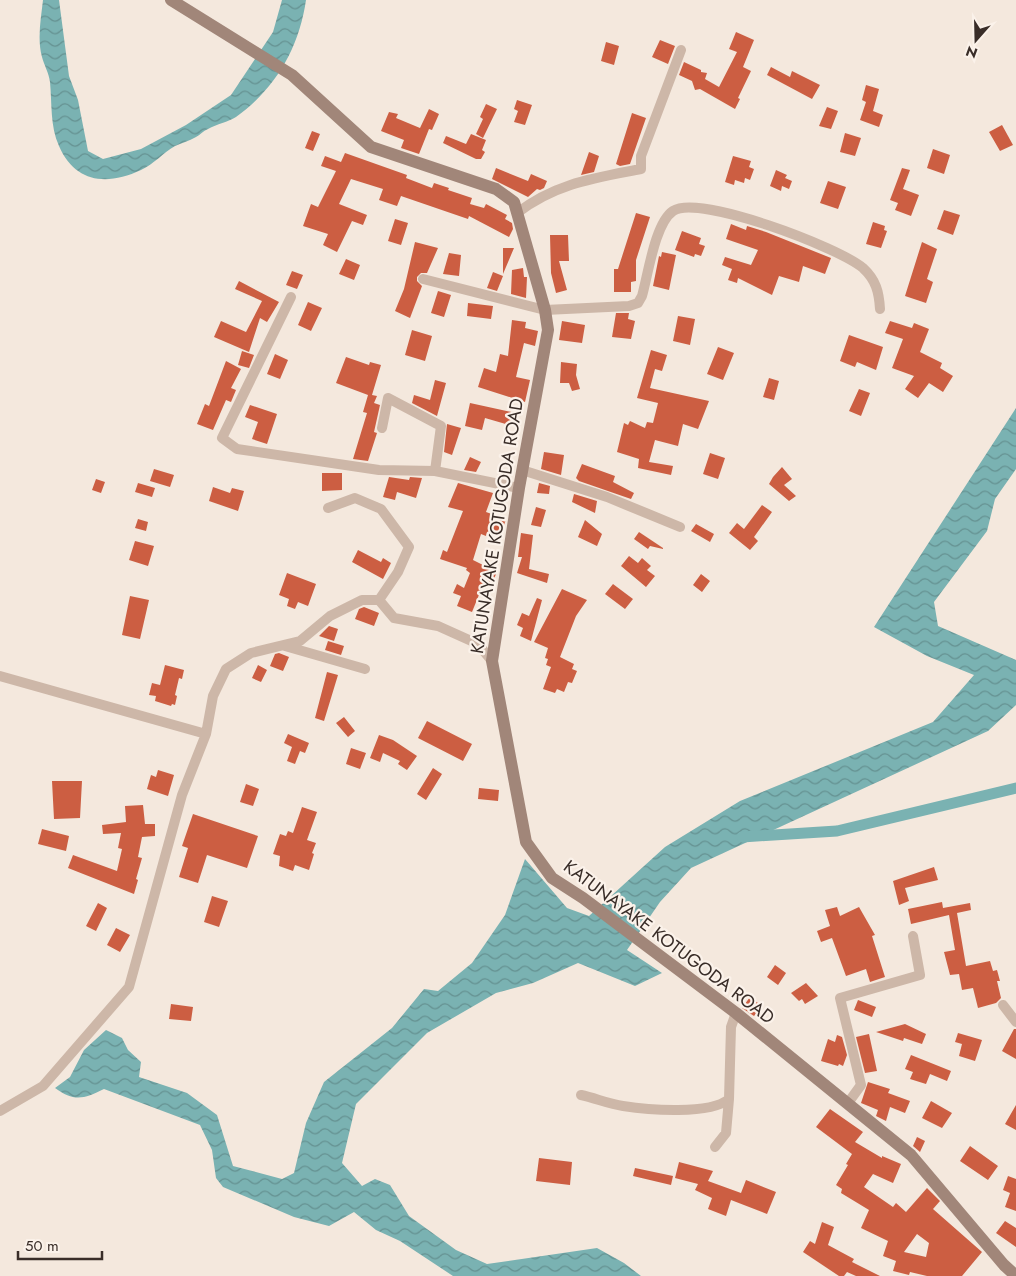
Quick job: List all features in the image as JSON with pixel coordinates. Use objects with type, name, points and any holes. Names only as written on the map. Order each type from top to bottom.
[{"type":"main road","name":"KATUNAYAKE KOTUGODA ROAD","points":[[171,0],[292,75],[371,147],[496,190],[514,202],[545,310],[548,330],[522,470],[492,661],[526,842],[552,878],[583,898],[736,1013],[911,1155],[1004,1265],[1016,1276]]},
{"type":"street","points":[[518,213],[538,197],[577,181],[641,169],[641,156],[681,50]]},
{"type":"street","points":[[423,279],[545,310],[630,306],[638,303],[642,296],[662,224],[673,211],[688,206],[769,224],[831,249],[863,268],[879,290],[880,308]]},
{"type":"street","points":[[291,297],[222,438],[237,449],[379,470],[435,471],[519,488]]},
{"type":"street","points":[[382,428],[388,398],[441,426],[435,471]]},
{"type":"street","points":[[522,470],[607,498],[680,527]]},
{"type":"street","points":[[328,508],[355,498],[381,509],[409,547],[398,572],[379,600]]},
{"type":"street","points":[[0,1111],[43,1086],[129,987],[182,795],[206,734],[213,696],[226,670],[251,653],[300,641],[330,616],[362,600],[379,600]]},
{"type":"street","points":[[379,600],[394,618],[438,626],[478,644],[492,661]]},
{"type":"street","points":[[284,645],[365,669]]},
{"type":"street","points":[[0,676],[206,734]]},
{"type":"street","points":[[848,1103],[861,1085],[840,998],[920,974],[913,936]]},
{"type":"street","points":[[1004,1005],[1016,1022]]},
{"type":"street","points":[[715,1147],[726,1133],[731,1027],[736,1013]]},
{"type":"street","points":[[581,1095],[622,1106],[676,1110],[722,1105],[729,1098]]},
{"type":"water","points":[[43,0],[59,0],[69,76],[78,100],[88,151],[103,159],[141,149],[186,125],[231,95],[273,32],[282,0],[306,0],[298,34],[283,66],[274,80],[250,106],[233,119],[211,127],[175,146],[141,170],[116,178],[104,179],[93,178],[74,168],[66,158],[56,139],[49,79],[40,43]]},
{"type":"water","points":[[1016,408],[1016,469],[995,499],[987,531],[934,602],[938,626],[1016,660],[1016,705],[988,731],[691,868],[660,902],[627,950],[662,973],[635,986],[578,963],[533,983],[496,993],[427,1033],[356,1104],[342,1163],[362,1186],[375,1179],[390,1185],[409,1216],[456,1250],[487,1264],[597,1248],[624,1263],[641,1276],[453,1276],[400,1241],[376,1230],[354,1212],[329,1226],[294,1217],[223,1187],[216,1178],[212,1150],[200,1125],[104,1089],[79,1098],[55,1088],[70,1077],[84,1050],[106,1030],[122,1038],[128,1050],[141,1062],[139,1077],[187,1093],[217,1115],[233,1166],[282,1179],[294,1173],[306,1123],[324,1082],[392,1028],[424,989],[438,991],[472,963],[505,915],[525,859],[567,908],[589,916],[665,847],[740,801],[933,722],[974,675],[927,656],[874,627]]},
{"type":"building","points":[[736,32],[754,40],[743,67],[751,71],[738,98],[740,99],[735,109],[700,89],[695,90],[692,81],[679,75],[684,62],[701,70],[701,72],[707,73],[705,79],[719,87],[737,52],[729,49]]},
{"type":"building","points":[[660,40],[675,46],[668,64],[652,57]]},
{"type":"building","points":[[606,42],[619,46],[614,65],[601,61]]},
{"type":"building","points":[[771,67],[790,77],[792,71],[820,85],[812,99],[767,75]]},
{"type":"building","points":[[866,85],[879,89],[873,111],[883,115],[879,127],[860,120],[866,102],[862,100]]},
{"type":"building","points":[[517,100],[532,105],[525,125],[514,122],[518,111],[514,109]]},
{"type":"building","points":[[486,104],[497,109],[483,138],[476,134],[483,119],[480,117]]},
{"type":"building","points":[[827,107],[838,111],[831,129],[819,126]]},
{"type":"building","points":[[429,109],[439,114],[432,130],[429,129],[419,154],[401,148],[404,140],[381,131],[389,112],[398,114],[396,118],[420,128]]},
{"type":"building","points":[[632,113],[646,118],[630,164],[620,166],[616,164]]},
{"type":"building","points":[[1002,125],[1013,145],[1000,151],[989,132]]},
{"type":"building","points":[[312,131],[320,134],[313,151],[305,148]]},
{"type":"building","points":[[845,133],[861,138],[855,156],[840,152]]},
{"type":"building","points":[[471,134],[486,140],[482,150],[485,152],[481,159],[476,159],[443,143],[446,136],[466,144]]},
{"type":"building","points":[[933,149],[950,155],[944,174],[927,168]]},
{"type":"building","points":[[589,152],[599,156],[594,172],[581,175]]},
{"type":"building","points":[[345,153],[407,175],[406,178],[432,188],[434,183],[449,188],[448,190],[472,198],[470,204],[484,208],[486,204],[507,215],[505,219],[512,223],[513,229],[509,237],[469,216],[468,219],[401,196],[397,206],[379,200],[383,189],[351,179],[339,204],[367,215],[363,225],[352,221],[337,252],[323,245],[328,234],[303,226],[311,204],[318,207],[336,171],[321,166],[325,156],[341,162]]},
{"type":"building","points":[[733,156],[751,161],[749,167],[754,169],[750,180],[745,178],[744,183],[735,180],[734,185],[725,182]]},
{"type":"building","points":[[496,168],[528,181],[531,174],[547,181],[544,188],[537,189],[528,197],[492,179]]},
{"type":"building","points":[[902,168],[910,170],[903,189],[919,195],[911,216],[895,210],[898,203],[890,200]]},
{"type":"building","points":[[776,170],[787,175],[785,178],[792,181],[789,189],[782,186],[781,191],[770,186]]},
{"type":"building","points":[[828,181],[846,187],[838,209],[820,203]]},
{"type":"building","points":[[944,210],[960,215],[953,235],[937,229]]},
{"type":"building","points":[[636,213],[650,217],[636,260],[636,281],[631,282],[631,292],[614,292],[614,269],[618,269]]},
{"type":"building","points":[[395,219],[408,223],[401,245],[388,241]]},
{"type":"building","points":[[873,222],[885,226],[884,230],[887,231],[881,248],[866,244]]},
{"type":"building","points":[[731,224],[746,230],[747,226],[766,232],[831,258],[825,274],[803,266],[799,282],[779,276],[772,295],[738,278],[737,283],[728,280],[732,269],[722,265],[725,257],[751,265],[758,250],[726,239]]},
{"type":"building","points":[[682,231],[701,238],[699,244],[705,246],[701,256],[695,254],[694,257],[675,250]]},
{"type":"building","points":[[550,235],[568,235],[569,261],[559,261],[567,290],[556,293],[551,273]]},
{"type":"building","points":[[415,242],[438,248],[427,273],[421,273],[417,277],[417,281],[422,286],[410,318],[395,311],[404,289]]},
{"type":"building","points":[[922,242],[937,249],[927,279],[933,282],[926,303],[905,296]]},
{"type":"building","points":[[503,248],[514,248],[503,274]]},
{"type":"building","points":[[662,252],[676,255],[669,290],[653,286],[659,256],[661,257]]},
{"type":"building","points":[[449,253],[461,255],[459,276],[443,274]]},
{"type":"building","points":[[346,259],[360,265],[354,280],[339,274]]},
{"type":"building","points":[[523,268],[524,277],[527,277],[526,298],[511,294],[512,270]]},
{"type":"building","points":[[292,271],[303,275],[297,289],[286,285]]},
{"type":"building","points":[[493,272],[503,276],[497,291],[487,288]]},
{"type":"building","points":[[239,281],[279,302],[267,322],[260,318],[249,352],[214,337],[221,321],[246,332],[262,301],[235,289]]},
{"type":"building","points":[[438,291],[451,295],[444,317],[431,313]]},
{"type":"building","points":[[308,302],[322,308],[311,331],[298,325]]},
{"type":"building","points":[[468,303],[493,306],[491,319],[467,316]]},
{"type":"building","points":[[616,313],[629,313],[628,319],[635,321],[631,339],[612,337]]},
{"type":"building","points":[[678,316],[695,319],[690,345],[673,341]]},
{"type":"building","points":[[512,320],[526,322],[525,328],[538,331],[535,346],[524,343],[516,377],[530,380],[525,402],[478,387],[484,368],[496,372],[500,354],[508,356]]},
{"type":"building","points":[[562,321],[585,325],[582,343],[559,340]]},
{"type":"building","points":[[890,321],[912,328],[914,323],[929,329],[920,352],[942,363],[940,368],[953,376],[943,392],[929,383],[918,398],[905,389],[914,376],[892,368],[903,339],[885,333]]},
{"type":"building","points":[[412,330],[432,336],[425,361],[405,355]]},
{"type":"building","points":[[849,335],[883,347],[876,370],[857,362],[855,367],[840,361]]},
{"type":"building","points":[[718,347],[734,353],[723,380],[707,374]]},
{"type":"building","points":[[651,350],[667,355],[662,371],[655,369],[650,388],[709,401],[698,429],[683,424],[678,446],[655,440],[649,462],[673,466],[671,475],[638,468],[639,459],[617,452],[624,423],[628,425],[630,421],[645,428],[647,422],[653,423],[658,403],[637,398]]},
{"type":"building","points":[[242,351],[254,355],[249,368],[238,365]]},
{"type":"building","points":[[275,354],[288,360],[280,379],[267,374]]},
{"type":"building","points":[[346,357],[369,365],[370,362],[381,365],[372,395],[377,396],[374,403],[380,405],[374,432],[377,433],[368,461],[353,459],[367,413],[363,412],[368,395],[336,383]]},
{"type":"building","points":[[226,361],[241,369],[231,388],[236,390],[231,402],[226,400],[213,430],[197,424],[205,404],[209,406]]},
{"type":"building","points":[[561,362],[577,364],[576,375],[580,389],[572,391],[569,383],[560,383]]},
{"type":"building","points":[[769,378],[779,381],[774,400],[763,397]]},
{"type":"building","points":[[435,380],[446,383],[437,416],[412,403],[414,395],[430,400]]},
{"type":"building","points":[[859,389],[870,393],[861,416],[849,411]]},
{"type":"building","points":[[470,403],[516,413],[513,426],[485,418],[482,430],[465,426]]},
{"type":"building","points":[[250,405],[277,414],[267,444],[252,439],[258,422],[245,417]]},
{"type":"building","points":[[447,424],[461,428],[452,455],[444,452]]},
{"type":"building","points":[[544,452],[564,455],[561,475],[541,469]]},
{"type":"building","points":[[710,453],[725,458],[718,479],[703,474]]},
{"type":"building","points":[[470,457],[481,462],[476,472],[464,470]]},
{"type":"building","points":[[582,464],[615,476],[613,482],[634,493],[631,499],[579,481],[576,478]]},
{"type":"building","points":[[782,467],[792,479],[784,485],[796,496],[789,501],[769,484]]},
{"type":"building","points":[[154,469],[174,475],[170,487],[150,481]]},
{"type":"building","points":[[322,473],[342,473],[342,490],[322,491]]},
{"type":"building","points":[[389,477],[409,480],[410,477],[422,478],[416,498],[397,492],[395,500],[383,497]]},
{"type":"building","points":[[96,479],[105,482],[101,493],[92,490]]},
{"type":"building","points":[[138,483],[155,488],[152,497],[135,492]]},
{"type":"building","points":[[458,483],[493,493],[486,512],[506,519],[500,537],[487,532],[486,536],[481,534],[473,560],[497,572],[492,583],[485,580],[472,612],[457,606],[461,596],[453,593],[457,584],[464,588],[470,573],[466,570],[467,568],[440,559],[443,550],[447,552],[463,511],[448,507]]},
{"type":"building","points":[[539,483],[550,486],[549,494],[537,493]]},
{"type":"building","points":[[213,487],[230,493],[232,488],[244,491],[238,511],[209,501]]},
{"type":"building","points":[[574,494],[597,501],[595,513],[572,502]]},
{"type":"building","points":[[762,505],[772,512],[754,537],[758,541],[750,550],[729,533],[737,523],[744,529]]},
{"type":"building","points":[[536,507],[546,510],[541,527],[531,525]]},
{"type":"building","points":[[138,519],[148,522],[146,531],[135,528]]},
{"type":"building","points":[[585,520],[602,534],[597,546],[578,537]]},
{"type":"building","points":[[696,524],[714,534],[710,542],[691,531]]},
{"type":"building","points":[[639,532],[663,549],[650,546],[648,549],[634,539]]},
{"type":"building","points":[[521,533],[533,535],[529,569],[549,574],[547,583],[517,573],[522,557],[518,557]]},
{"type":"building","points":[[135,541],[154,546],[148,566],[129,560]]},
{"type":"building","points":[[358,550],[381,562],[383,558],[391,563],[383,579],[352,562]]},
{"type":"building","points":[[629,556],[638,563],[642,558],[651,566],[647,570],[655,576],[646,587],[621,566]]},
{"type":"building","points":[[287,573],[316,584],[308,606],[298,602],[295,609],[287,606],[289,599],[279,595]]},
{"type":"building","points":[[701,574],[710,581],[702,592],[693,585]]},
{"type":"building","points":[[613,584],[633,599],[625,609],[605,594]]},
{"type":"building","points":[[562,589],[587,600],[576,616],[560,657],[574,664],[572,669],[577,671],[572,683],[568,682],[564,692],[557,689],[555,693],[543,689],[551,667],[546,665],[548,659],[545,658],[548,648],[534,642]]},
{"type":"building","points":[[130,596],[149,600],[140,639],[122,635]]},
{"type":"building","points":[[537,598],[542,600],[531,641],[520,636],[523,628],[517,625],[522,613],[529,616]]},
{"type":"building","points":[[364,607],[379,613],[374,626],[355,619],[359,609]]},
{"type":"building","points":[[329,626],[338,629],[334,641],[319,636]]},
{"type":"building","points":[[328,641],[344,646],[341,655],[325,650]]},
{"type":"building","points":[[279,653],[289,657],[283,671],[270,666],[275,654]]},
{"type":"building","points":[[165,665],[184,670],[182,679],[179,678],[175,705],[172,704],[171,706],[155,701],[156,696],[149,695],[152,683],[160,685]]},
{"type":"building","points":[[258,665],[267,670],[261,682],[252,678]]},
{"type":"building","points":[[327,672],[338,675],[324,721],[315,718]]},
{"type":"building","points":[[344,717],[355,731],[348,737],[336,723]]},
{"type":"building","points":[[427,721],[472,744],[463,761],[418,738]]},
{"type":"building","points":[[288,734],[309,743],[305,753],[300,751],[295,764],[287,761],[292,747],[284,743]]},
{"type":"building","points":[[379,735],[393,740],[417,756],[407,770],[398,764],[400,761],[383,753],[380,762],[370,758]]},
{"type":"building","points":[[351,748],[366,753],[360,769],[346,764]]},
{"type":"building","points":[[433,768],[442,774],[426,800],[417,794]]},
{"type":"building","points":[[158,770],[174,775],[168,796],[147,789],[151,775],[156,777]]},
{"type":"building","points":[[52,781],[82,781],[80,818],[54,819]]},
{"type":"building","points":[[246,784],[259,789],[253,806],[240,802]]},
{"type":"building","points":[[479,788],[499,790],[498,801],[478,799]]},
{"type":"building","points":[[143,805],[145,824],[155,824],[155,836],[142,837],[138,857],[142,858],[134,894],[68,868],[73,855],[117,871],[122,849],[118,848],[121,833],[103,834],[102,825],[126,822],[125,806]]},
{"type":"building","points":[[302,807],[317,812],[307,840],[316,843],[309,870],[295,865],[293,871],[279,866],[280,856],[273,854],[280,834],[286,836],[288,831],[293,833]]},
{"type":"building","points":[[193,814],[258,836],[247,868],[207,855],[198,883],[179,877],[188,848],[182,846]]},
{"type":"building","points":[[42,829],[69,836],[66,851],[38,844]]},
{"type":"building","points":[[934,867],[938,880],[905,888],[909,901],[899,905],[893,881]]},
{"type":"building","points":[[212,896],[228,901],[219,927],[204,922]]},
{"type":"building","points":[[942,902],[943,908],[970,903],[971,910],[957,913],[966,966],[990,961],[993,971],[997,970],[1000,981],[997,981],[1001,998],[996,1003],[978,1008],[973,988],[962,990],[959,974],[950,975],[944,952],[955,950],[949,915],[911,924],[908,909]]},
{"type":"building","points":[[98,903],[107,908],[96,931],[86,926]]},
{"type":"building","points":[[837,907],[840,916],[859,907],[875,935],[872,936],[885,977],[870,982],[866,969],[846,976],[832,938],[821,942],[817,931],[830,926],[825,910]]},
{"type":"building","points":[[116,928],[130,935],[120,952],[107,945]]},
{"type":"building","points":[[775,965],[786,973],[778,985],[767,977]]},
{"type":"building","points":[[806,983],[818,996],[805,1004],[802,999],[799,1001],[791,993]]},
{"type":"building","points":[[750,997],[762,1006],[754,1016],[742,1008]]},
{"type":"building","points":[[858,1000],[876,1007],[872,1017],[854,1010]]},
{"type":"building","points":[[171,1004],[193,1007],[191,1021],[169,1019]]},
{"type":"building","points":[[905,1024],[926,1034],[922,1044],[904,1038],[903,1041],[876,1032]]},
{"type":"building","points":[[1014,1029],[1016,1029],[1016,1059],[1002,1051]]},
{"type":"building","points":[[958,1033],[982,1040],[975,1061],[959,1056],[962,1044],[955,1042]]},
{"type":"building","points":[[869,1034],[877,1071],[865,1073],[856,1037]]},
{"type":"building","points":[[837,1035],[842,1037],[847,1055],[843,1066],[821,1061],[828,1039],[835,1042]]},
{"type":"building","points":[[911,1055],[951,1071],[947,1081],[930,1074],[926,1084],[910,1079],[913,1072],[905,1069]]},
{"type":"building","points":[[868,1082],[890,1089],[888,1093],[910,1101],[905,1113],[890,1107],[886,1121],[876,1116],[878,1110],[861,1103]]},
{"type":"building","points":[[931,1101],[952,1113],[942,1128],[922,1118]]},
{"type":"building","points":[[1016,1105],[1016,1130],[1005,1124]]},
{"type":"building","points":[[830,1109],[863,1132],[855,1142],[882,1158],[882,1156],[901,1164],[893,1183],[873,1174],[864,1187],[893,1207],[896,1203],[906,1212],[927,1188],[940,1201],[933,1209],[982,1252],[962,1276],[927,1276],[910,1272],[909,1275],[893,1271],[896,1261],[883,1256],[888,1241],[861,1228],[869,1210],[841,1193],[842,1189],[836,1185],[852,1154],[816,1127]],"holes":[[[917,1234],[929,1243],[926,1257],[904,1252]]]},
{"type":"building","points":[[917,1137],[925,1141],[920,1152],[913,1146]]},
{"type":"building","points":[[970,1146],[998,1166],[988,1180],[960,1161]]},
{"type":"building","points":[[539,1158],[572,1162],[570,1185],[536,1181]]},
{"type":"building","points":[[679,1162],[713,1171],[708,1181],[741,1193],[746,1180],[776,1192],[767,1214],[731,1200],[726,1216],[708,1209],[712,1198],[695,1190],[698,1184],[675,1178]]},
{"type":"building","points":[[635,1168],[673,1176],[671,1185],[633,1176]]},
{"type":"building","points":[[1008,1176],[1016,1179],[1016,1211],[1005,1207],[1010,1193],[1003,1190]]},
{"type":"building","points":[[1005,1221],[1016,1228],[1016,1247],[996,1233]]},
{"type":"building","points":[[822,1222],[834,1227],[828,1245],[854,1259],[852,1262],[880,1276],[856,1276],[847,1272],[844,1276],[839,1276],[803,1252],[810,1241],[815,1244]]},
{"type":"waterway","points":[[742,837],[837,831],[1016,788]]}]
